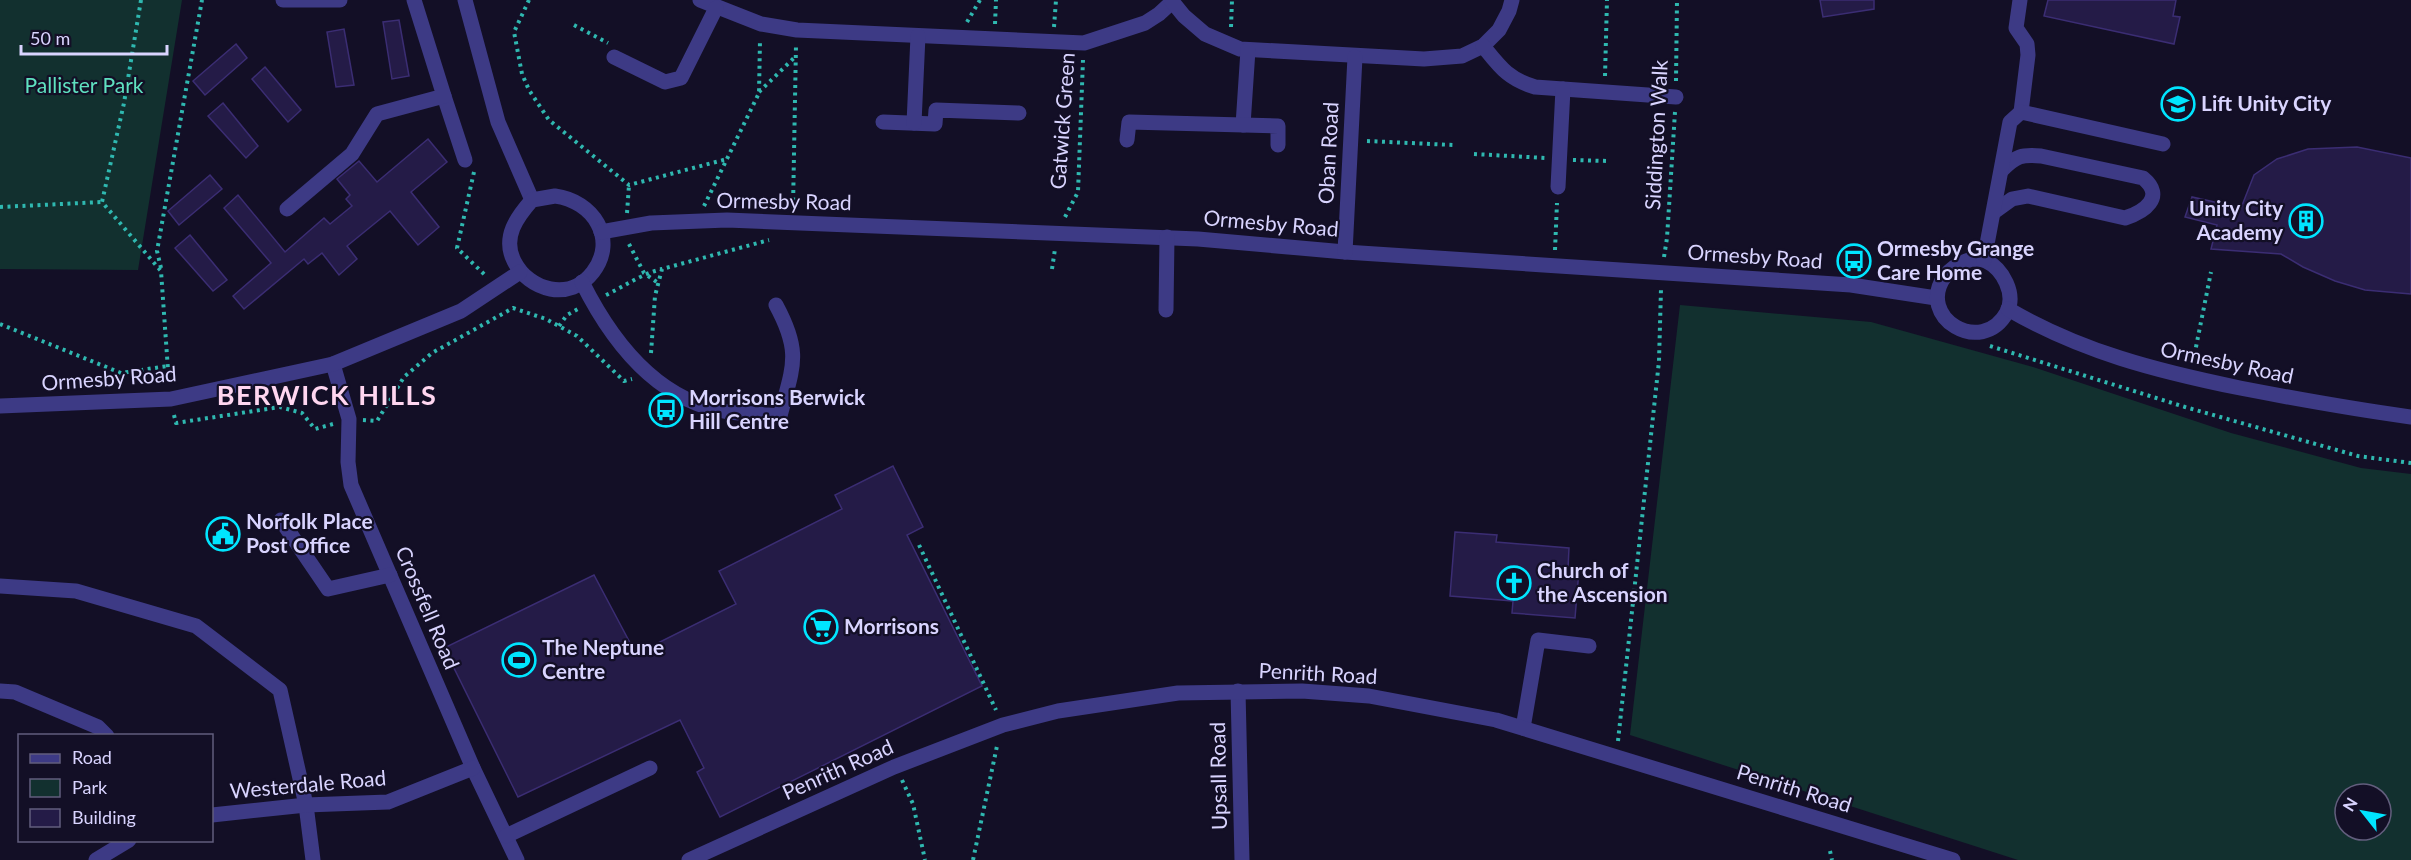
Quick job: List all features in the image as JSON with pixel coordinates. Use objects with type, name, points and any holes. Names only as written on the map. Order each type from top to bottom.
[{"type":"street","points":[[283,0],[340,0]]},
{"type":"street","points":[[414,0],[465,160]]},
{"type":"street","points":[[465,0],[498,122],[532,200]]},
{"type":"street","points":[[700,0],[761,24],[797,30],[1084,43],[1145,23],[1159,14],[1171,1],[1194,26],[1217,41],[1248,50],[1355,57],[1444,58],[1462,56],[1483,46],[1499,30],[1512,0]]},
{"type":"street","points":[[1984,260],[2010,122],[2021,112],[2028,55],[2027,44],[2016,28],[2020,0]]},
{"type":"street","points":[[614,57],[665,82],[681,78],[716,8]]},
{"type":"street","points":[[914,123],[918,36]]},
{"type":"street","points":[[1483,46],[1503,72],[1518,82],[1535,87],[1676,96]]},
{"type":"street","points":[[1243,125],[1248,50]]},
{"type":"street","name":"Oban Road","points":[[1345,252],[1355,57]]},
{"type":"street","points":[[1558,187],[1563,89]]},
{"type":"street","points":[[287,208],[352,154],[376,114],[444,96]]},
{"type":"street","points":[[884,122],[935,124],[936,110],[1019,113]]},
{"type":"street","points":[[2021,112],[2163,144]]},
{"type":"street","points":[[1127,140],[1129,122],[1278,126],[1278,146]]},
{"type":"street","points":[[1994,212],[2012,199],[2028,195],[2125,218],[2139,213],[2150,204],[2152,194],[2150,184],[2143,178],[2041,156],[2026,154],[2013,159],[2002,170]]},
{"type":"street","points":[[555,196],[568,198],[587,207],[594,216],[601,232],[602,252],[593,272],[582,282],[567,289],[549,289],[533,284],[520,272],[511,254],[510,237],[513,224],[532,200],[555,196]]},
{"type":"street","name":"Ormesby Road","points":[[601,232],[651,223],[793,221],[1167,237],[1345,252],[1851,285],[1936,298]]},
{"type":"street","points":[[1166,310],[1167,237]]},
{"type":"street","points":[[1972,259],[1984,260],[1997,271],[2008,287],[2010,296],[2008,309],[2002,320],[1987,330],[1972,333],[1960,330],[1949,323],[1943,316],[1936,298],[1941,282],[1955,266],[1972,259]]},
{"type":"street","name":"Ormesby Road","points":[[0,406],[171,399],[333,364],[461,311],[520,272]]},
{"type":"street","points":[[582,282],[609,330],[650,375],[675,392],[727,412],[780,416],[794,355],[792,340],[776,305]]},
{"type":"street","name":"Ormesby Road","points":[[2008,309],[2070,341],[2139,365],[2333,406],[2411,417]]},
{"type":"street","name":"Crossfell Road","points":[[333,364],[349,419],[348,462],[351,485],[473,768],[518,860]]},
{"type":"street","points":[[281,520],[328,589],[390,575]]},
{"type":"street","points":[[0,586],[76,591],[196,626],[280,690],[306,805],[313,860]]},
{"type":"street","points":[[1523,728],[1538,640],[1589,646]]},
{"type":"street","name":"Penrith Road","points":[[689,860],[712,855],[894,767],[1003,725],[1058,711],[1178,693],[1302,691],[1369,696],[1496,720],[1953,860]]},
{"type":"street","points":[[0,692],[15,692],[98,727],[106,734]]},
{"type":"street","name":"Upsall Road","points":[[1238,692],[1242,860]]},
{"type":"street","name":"Westerdale Road","points":[[213,815],[306,805],[388,802],[473,768]]},
{"type":"street","points":[[506,836],[650,768]]},
{"type":"street","points":[[96,860],[126,842]]},
{"type":"path","points":[[102,202],[124,103],[141,0]]},
{"type":"path","points":[[202,0],[157,252],[161,270],[171,399],[176,423],[280,407],[302,413],[315,429],[349,419],[377,420],[404,377],[432,353],[513,308]]},
{"type":"path","points":[[529,0],[514,32],[522,74],[529,90],[549,120],[629,185],[727,159]]},
{"type":"path","points":[[1052,42],[1056,0]]},
{"type":"path","points":[[1231,46],[1232,0]]},
{"type":"path","points":[[1604,92],[1607,0]]},
{"type":"path","name":"Siddington Walk","points":[[1617,757],[1659,361],[1662,271],[1667,238],[1676,96],[1677,0]]},
{"type":"path","points":[[759,93],[761,24]]},
{"type":"path","points":[[574,26],[615,46],[614,57]]},
{"type":"path","points":[[793,221],[797,30]]},
{"type":"path","name":"Gatwick Green","points":[[1052,269],[1057,234],[1078,192],[1084,43]]},
{"type":"path","points":[[696,221],[759,93],[796,56]]},
{"type":"path","points":[[1351,141],[1453,145]]},
{"type":"path","points":[[1474,154],[1608,161]]},
{"type":"path","points":[[465,160],[475,171],[457,249],[513,308],[546,319],[577,336],[624,381],[650,375],[655,296],[662,269],[773,238]]},
{"type":"path","points":[[1555,265],[1558,187]]},
{"type":"path","points":[[0,207],[102,202]]},
{"type":"path","points":[[102,202],[161,270]]},
{"type":"path","points":[[2185,407],[2211,272]]},
{"type":"path","points":[[0,324],[121,373],[168,366]]},
{"type":"path","points":[[1979,343],[2185,407],[2358,456],[2411,462]]},
{"type":"path","points":[[919,545],[1003,725],[973,860]]},
{"type":"path","points":[[894,767],[913,804],[925,860]]},
{"type":"path","points":[[1830,851],[1832,860]]},
{"type":"green space","name":"Pallister Park","points":[[0,0],[182,0],[138,270],[0,269]]},
{"type":"green space","points":[[1680,305],[1871,322],[2033,367],[2231,433],[2361,468],[2411,474],[2411,860],[2018,860],[1630,735]]},
{"type":"building","points":[[1820,0],[1874,0],[1874,9],[1823,17]]},
{"type":"building","points":[[2048,0],[2176,0],[2173,16],[2180,17],[2174,44],[2044,16]]},
{"type":"building","points":[[399,20],[409,76],[392,79],[383,22]]},
{"type":"building","points":[[344,29],[354,85],[336,87],[327,32]]},
{"type":"building","points":[[236,44],[247,58],[205,95],[193,81]]},
{"type":"building","points":[[265,67],[301,110],[288,122],[252,79]]},
{"type":"building","points":[[223,103],[258,146],[246,158],[208,116]]},
{"type":"building","points":[[428,139],[447,162],[411,192],[439,227],[418,245],[390,211],[347,246],[357,259],[339,275],[322,253],[308,264],[304,259],[244,309],[233,296],[271,263],[224,208],[238,195],[285,252],[324,218],[330,224],[352,206],[346,199],[350,195],[337,179],[359,161],[377,182]]},
{"type":"building","name":"Unity City Academy","points":[[2357,147],[2411,158],[2411,294],[2365,290],[2335,281],[2281,254],[2211,249],[2217,225],[2185,217],[2192,197],[2241,208],[2254,175],[2277,159],[2308,149]]},
{"type":"building","points":[[210,175],[222,189],[179,225],[168,211]]},
{"type":"building","points":[[190,235],[227,280],[213,291],[175,248]]},
{"type":"building","name":"Morrisons","points":[[893,466],[923,527],[907,535],[982,686],[720,817],[697,772],[704,768],[680,720],[518,797],[444,648],[594,575],[636,654],[736,604],[719,571],[842,509],[835,495]]},
{"type":"building","name":"Church of the Ascension","points":[[1455,532],[1497,535],[1496,542],[1569,548],[1568,569],[1579,570],[1575,618],[1512,613],[1513,601],[1450,596]]},
{"type":"place","name":"Lift Unity City","points":[[2178,104]]},
{"type":"place","name":"Unity City Academy","points":[[2306,221]]},
{"type":"place","name":"Ormesby Grange Care Home","points":[[1854,261]]},
{"type":"place","name":"Morrisons Berwick Hill Centre","points":[[666,410]]},
{"type":"place","name":"Norfolk Place Post Office","points":[[223,534]]},
{"type":"place","name":"Church of the Ascension","points":[[1514,583]]},
{"type":"place","name":"Morrisons","points":[[821,627]]},
{"type":"place","name":"The Neptune Centre","points":[[519,660]]},
{"type":"district","name":"BERWICK HILLS","points":[[327,396]]}]
